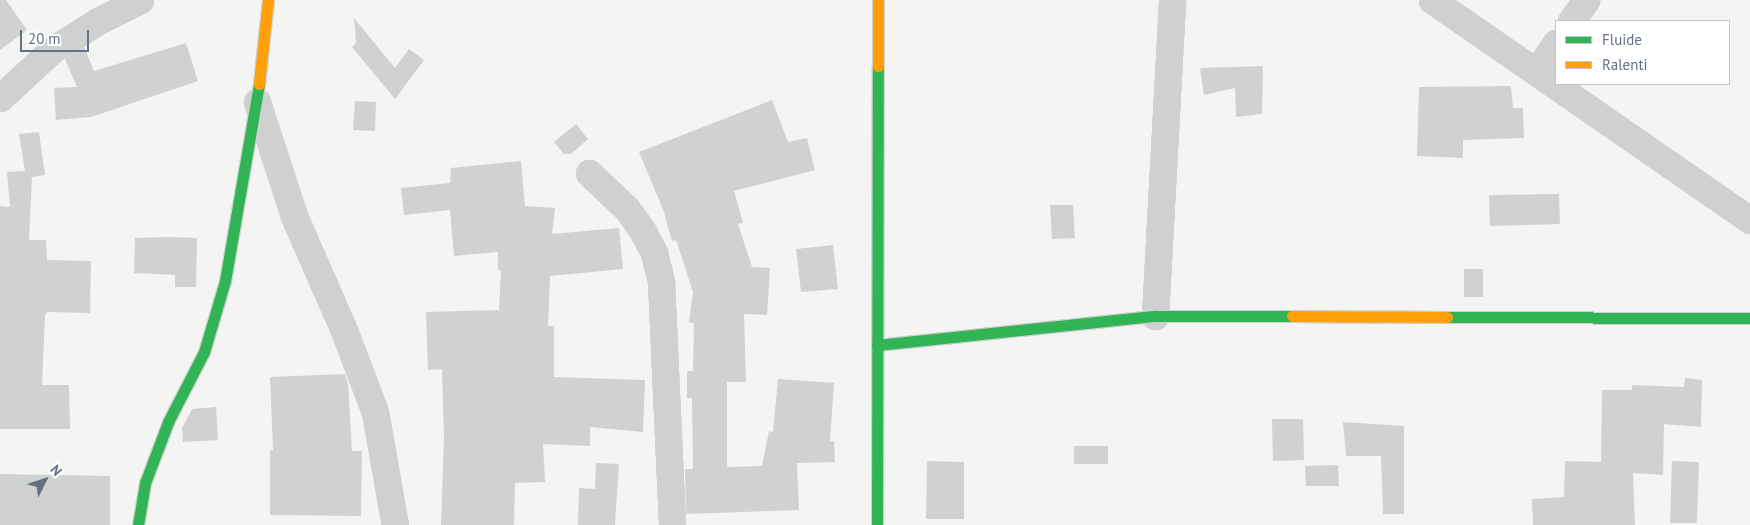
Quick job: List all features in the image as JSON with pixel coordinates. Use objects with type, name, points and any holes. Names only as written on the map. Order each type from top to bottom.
[{"type":"street","points":[[0,98],[52,50],[98,21],[140,0]]},
{"type":"street","points":[[138,525],[146,483],[168,422],[204,352],[225,281],[257,102],[268,0]]},
{"type":"street","points":[[877,525],[878,0]]},
{"type":"street","points":[[1155,316],[1172,0]]},
{"type":"street","points":[[1432,0],[1555,84]]},
{"type":"street","points":[[1572,20],[1586,0]]},
{"type":"street","points":[[1537,71],[1555,44]]},
{"type":"street","points":[[1557,85],[1750,220]]},
{"type":"street","points":[[257,102],[294,216],[372,404],[395,525]]},
{"type":"street","points":[[589,174],[627,209],[642,230],[654,253],[661,282],[672,525]]},
{"type":"street","points":[[877,345],[1155,316],[1750,318]]},
{"type":"building","points":[[0,0],[6,0],[27,30],[0,50]]},
{"type":"building","points":[[354,18],[395,68],[409,49],[424,60],[395,99],[352,47],[356,43]]},
{"type":"building","points":[[186,43],[198,81],[91,117],[56,120],[54,88],[77,87],[65,59],[84,47],[94,71]]},
{"type":"building","points":[[1263,66],[1262,114],[1236,117],[1235,88],[1204,95],[1200,68]]},
{"type":"building","points":[[1511,86],[1513,108],[1523,108],[1524,138],[1463,140],[1463,158],[1417,156],[1419,87]]},
{"type":"building","points":[[772,100],[788,142],[807,138],[815,170],[734,191],[743,223],[738,224],[752,267],[770,268],[767,315],[744,314],[746,382],[727,382],[727,467],[762,466],[769,431],[773,432],[778,379],[834,383],[830,441],[834,441],[835,462],[797,463],[799,510],[686,514],[685,469],[693,469],[692,398],[687,398],[687,371],[693,371],[694,323],[689,322],[693,292],[676,240],[672,241],[664,212],[639,152]]},
{"type":"building","points":[[355,101],[376,102],[375,131],[353,130]]},
{"type":"building","points":[[576,124],[588,139],[571,154],[564,154],[554,142]]},
{"type":"building","points":[[39,132],[45,175],[32,177],[29,240],[46,240],[47,260],[91,261],[90,313],[47,312],[45,316],[42,385],[69,385],[70,429],[0,429],[0,206],[10,207],[7,172],[25,171],[19,134]]},
{"type":"building","points":[[521,161],[525,206],[555,208],[552,234],[619,228],[623,269],[550,276],[548,326],[554,326],[554,377],[645,380],[643,432],[590,427],[590,446],[543,444],[545,482],[515,483],[514,525],[441,525],[444,438],[442,369],[428,370],[426,312],[499,310],[501,270],[498,270],[498,252],[454,256],[450,210],[404,215],[401,188],[450,183],[451,168]]},
{"type":"building","points":[[1559,194],[1560,224],[1490,226],[1489,195]]},
{"type":"building","points":[[1050,205],[1073,205],[1075,238],[1052,239]]},
{"type":"building","points":[[135,238],[197,238],[196,287],[175,287],[175,275],[134,273]]},
{"type":"building","points":[[833,245],[838,289],[801,292],[796,249]]},
{"type":"building","points":[[1464,269],[1483,269],[1483,297],[1464,297]]},
{"type":"building","points":[[345,374],[348,383],[352,451],[362,451],[361,516],[270,515],[270,450],[273,450],[270,377]]},
{"type":"building","points":[[1685,378],[1702,380],[1701,427],[1664,424],[1663,475],[1633,473],[1635,525],[1533,525],[1532,499],[1564,497],[1565,461],[1601,462],[1602,390],[1632,390],[1632,385],[1684,387]]},
{"type":"building","points":[[216,407],[218,440],[183,442],[182,428],[192,409]]},
{"type":"building","points":[[1272,419],[1303,419],[1304,460],[1273,461]]},
{"type":"building","points":[[1343,422],[1404,426],[1404,514],[1383,514],[1381,456],[1346,456]]},
{"type":"building","points":[[1074,446],[1108,446],[1108,464],[1074,464]]},
{"type":"building","points":[[927,461],[964,462],[964,519],[926,519]]},
{"type":"building","points":[[1672,461],[1699,462],[1697,523],[1670,523]]},
{"type":"building","points":[[596,463],[619,464],[615,525],[578,525],[579,488],[595,489]]},
{"type":"building","points":[[1338,465],[1339,486],[1306,486],[1305,466]]},
{"type":"building","points":[[0,474],[110,476],[110,525],[0,525]]},
{"type":"traffic: fast","points":[[877,525],[878,66]]},
{"type":"traffic: fast","points":[[138,525],[145,483],[168,422],[204,352],[225,281],[259,84]]},
{"type":"traffic: fast","points":[[877,345],[1155,316],[1292,316]]},
{"type":"traffic: fast","points":[[1447,317],[1750,318]]},
{"type":"traffic: slow","points":[[259,84],[268,0]]},
{"type":"traffic: slow","points":[[878,0],[878,66]]},
{"type":"traffic: slow","points":[[1292,316],[1447,317]]}]
